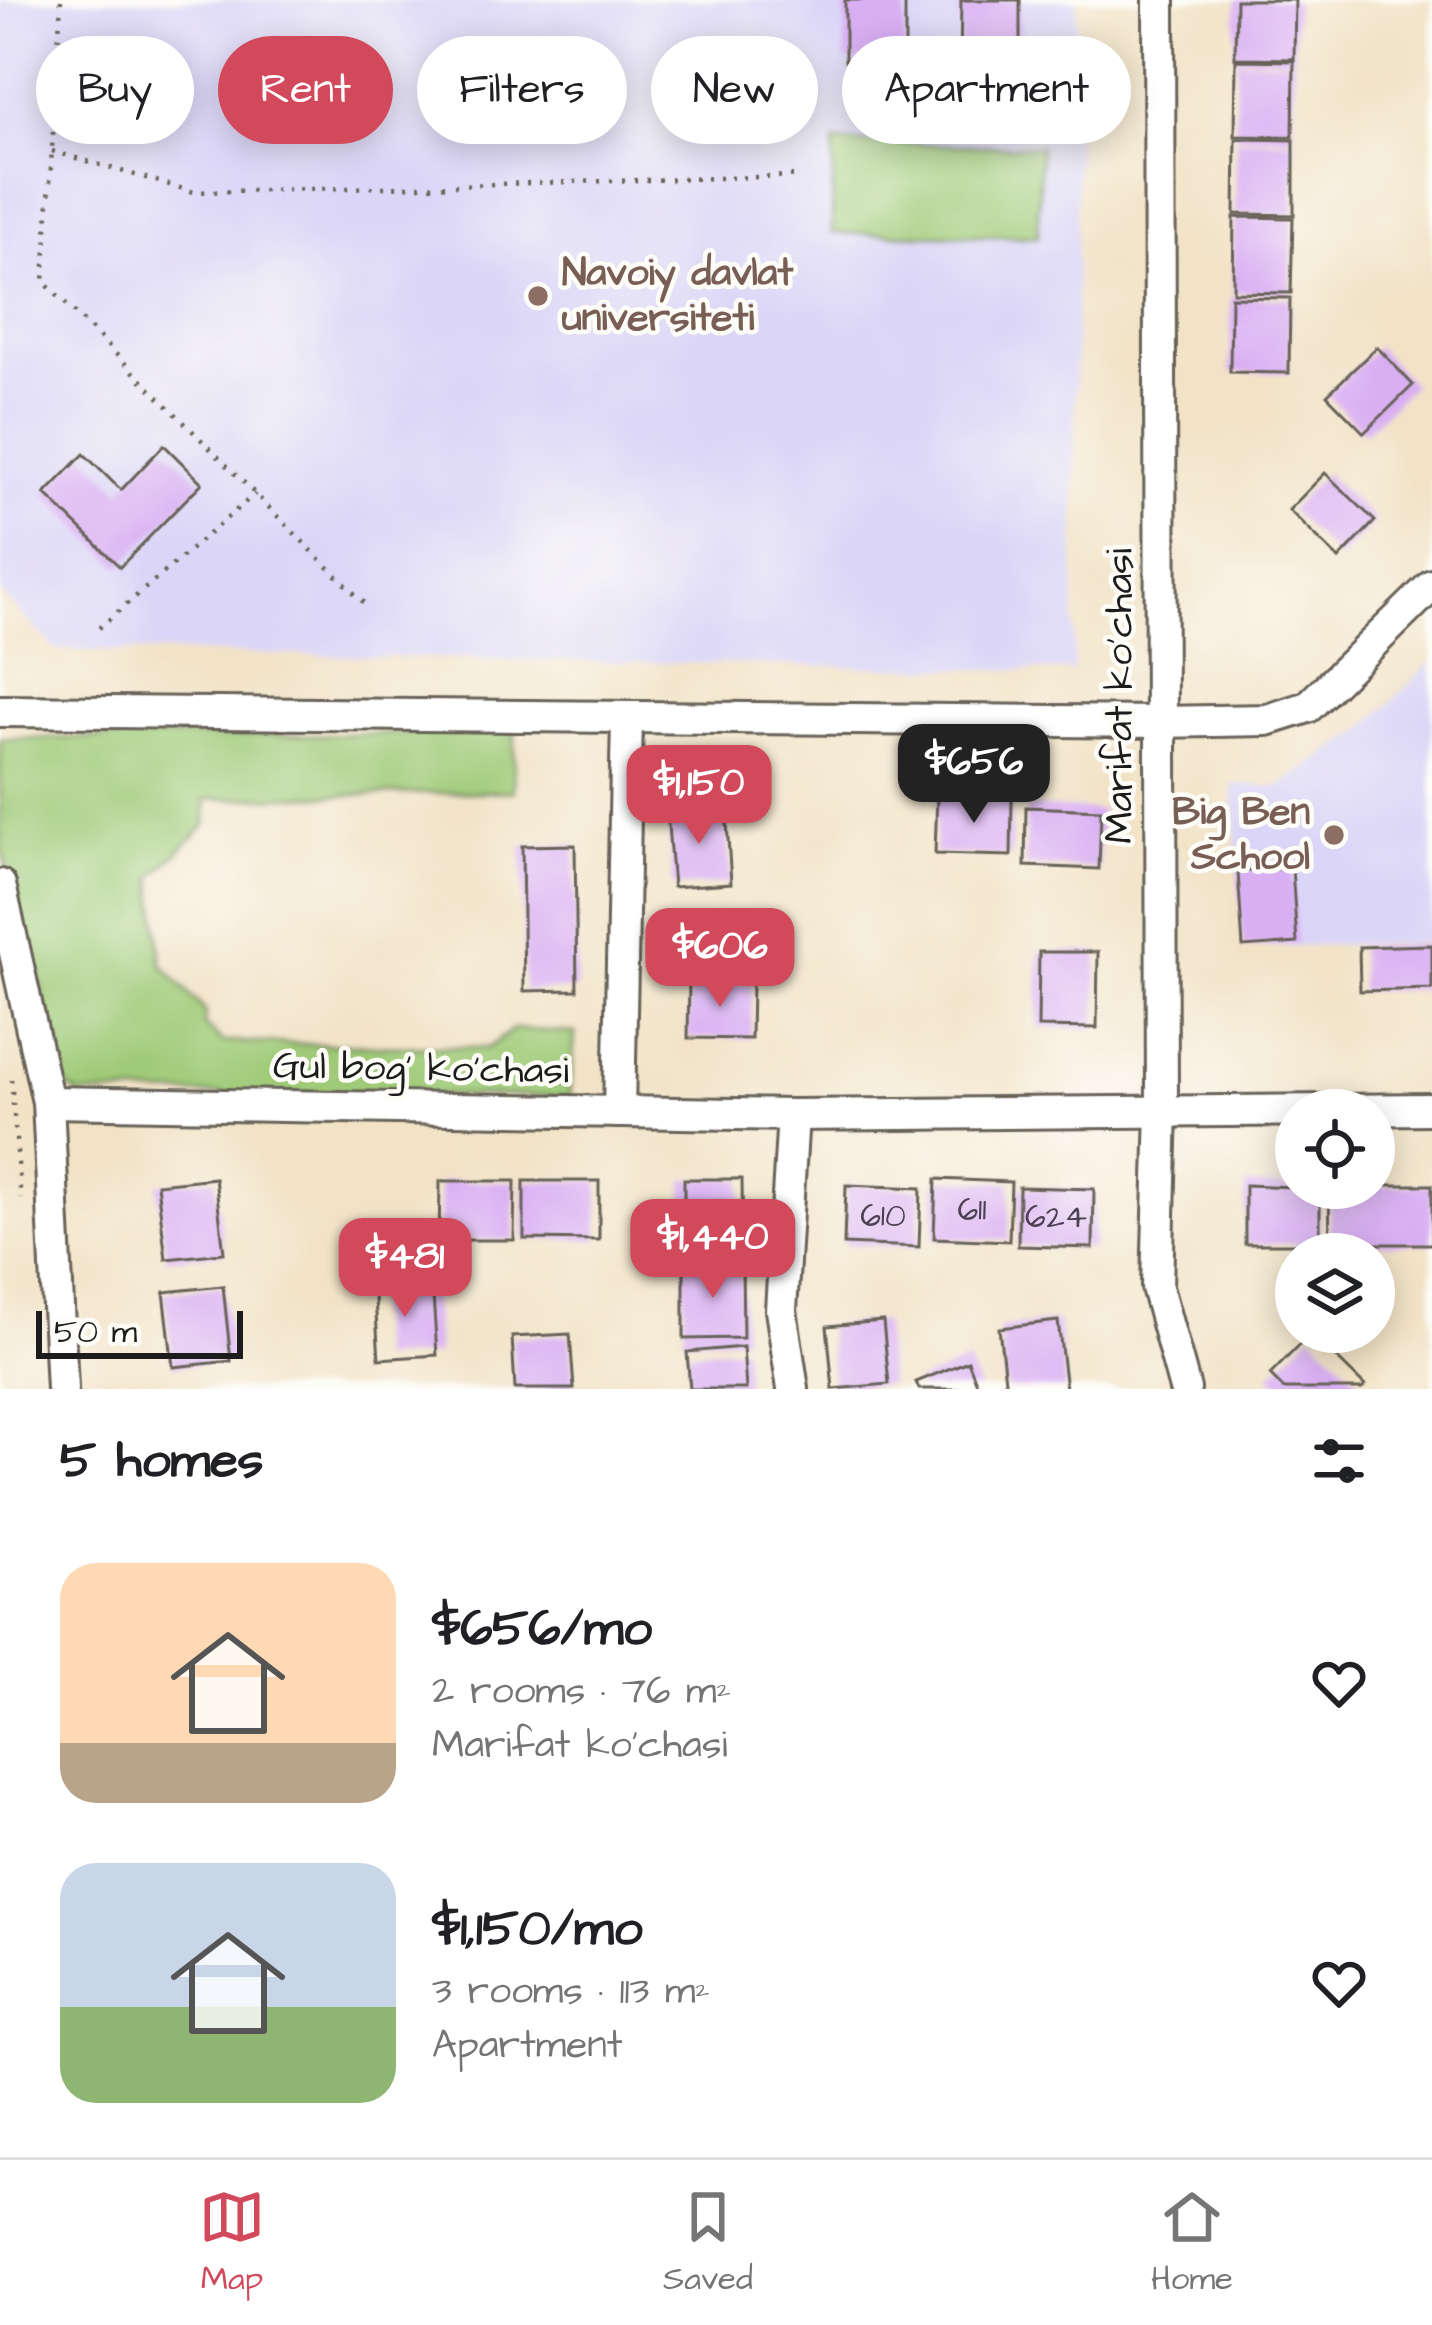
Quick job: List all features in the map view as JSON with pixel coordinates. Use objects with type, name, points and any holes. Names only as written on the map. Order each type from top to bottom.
[{"type":"street","name":"Marifat ko'chasi","points":[[1159,0],[1162,1109],[1157,1287],[1185,1389]]},
{"type":"street","points":[[0,711],[1267,720],[1308,707],[1432,585]]},
{"type":"street","points":[[619,1112],[627,717]]},
{"type":"street","points":[[0,885],[48,1102],[62,1389]]},
{"type":"street","name":"Gul bog' ko'chasi","points":[[48,1102],[793,1114],[1432,1109]]},
{"type":"street","points":[[793,1114],[781,1310],[793,1389]]},
{"type":"path","points":[[62,0],[44,282],[366,604]]},
{"type":"path","points":[[52,151],[194,192],[797,176]]},
{"type":"path","points":[[99,628],[255,494]]},
{"type":"path","points":[[9,1063],[22,1202]]},
{"type":"shaded area","name":"Navoiy davlat universiteti","points":[[0,0],[1077,0],[1077,36],[842,36],[842,144],[1076,144],[1074,671],[56,650],[0,592]]},
{"type":"shaded area","name":"Big Ben School","points":[[1432,661],[1432,943],[1243,947],[1232,784],[1277,787],[1363,730]]},
{"type":"green space","points":[[834,142],[1040,147],[1038,237],[832,233]]},
{"type":"green space","points":[[515,732],[513,791],[206,799],[206,824],[153,877],[162,964],[205,1011],[204,1025],[223,1042],[488,1048],[513,1029],[575,1033],[570,1096],[78,1094],[60,1081],[52,1061],[42,989],[0,844],[0,739]]},
{"type":"building","points":[[845,0],[905,0],[905,36],[845,36]]},
{"type":"building","points":[[961,0],[1020,0],[1020,36],[960,36]]},
{"type":"building","points":[[1236,0],[1295,0],[1294,59],[1235,58]]},
{"type":"building","points":[[1236,60],[1294,61],[1293,137],[1235,136]]},
{"type":"building","points":[[1236,139],[1294,140],[1294,215],[1235,214]]},
{"type":"building","points":[[1234,217],[1293,218],[1291,293],[1233,292]]},
{"type":"building","points":[[1231,297],[1290,298],[1289,373],[1230,372]]},
{"type":"building","points":[[1377,347],[1413,385],[1364,433],[1327,395]]},
{"type":"building","points":[[164,445],[202,483],[120,567],[45,494],[84,454],[121,490]]},
{"type":"building","points":[[1325,473],[1375,521],[1339,559],[1289,510]]},
{"type":"building","points":[[937,795],[1012,798],[1011,856],[935,854]]},
{"type":"building","points":[[1026,807],[1101,810],[1099,869],[1025,866]]},
{"type":"building","points":[[726,808],[731,883],[673,887],[667,812]]},
{"type":"building","points":[[575,845],[577,990],[524,991],[522,846]]},
{"type":"building","points":[[1292,868],[1297,943],[1243,947],[1238,872]]},
{"type":"building","points":[[1432,945],[1432,989],[1360,991],[1359,947]]},
{"type":"building","points":[[1039,952],[1098,952],[1097,1028],[1038,1027]]},
{"type":"building","points":[[689,982],[752,983],[751,1039],[688,1038]]},
{"type":"building","points":[[215,1178],[224,1253],[166,1259],[157,1184]]},
{"type":"building","points":[[684,1179],[742,1179],[743,1254],[684,1254]]},
{"type":"building","points":[[936,1179],[1011,1182],[1009,1241],[934,1238]]},
{"type":"building","points":[[440,1181],[515,1181],[514,1240],[439,1240]]},
{"type":"building","points":[[524,1181],[599,1181],[599,1240],[524,1239]]},
{"type":"building","points":[[846,1185],[921,1188],[919,1247],[844,1244]]},
{"type":"building","points":[[1245,1185],[1275,1186],[1275,1209],[1320,1209],[1320,1233],[1275,1233],[1275,1244],[1245,1244]]},
{"type":"building","points":[[1395,1185],[1432,1185],[1432,1244],[1395,1244],[1395,1233],[1330,1233],[1329,1209],[1395,1209]]},
{"type":"building","points":[[1019,1187],[1094,1189],[1093,1248],[1018,1246]]},
{"type":"building","points":[[684,1263],[742,1263],[743,1338],[684,1339]]},
{"type":"building","points":[[432,1281],[437,1355],[379,1359],[374,1284]]},
{"type":"building","points":[[223,1286],[231,1361],[173,1367],[164,1292]]},
{"type":"building","points":[[883,1321],[889,1384],[833,1389],[827,1326]]},
{"type":"building","points":[[1058,1321],[1066,1389],[1006,1389],[999,1328]]},
{"type":"building","points":[[570,1334],[574,1389],[515,1389],[512,1337]]},
{"type":"building","points":[[743,1347],[746,1389],[690,1389],[687,1352]]},
{"type":"building","points":[[1291,1353],[1331,1353],[1365,1386],[1284,1389],[1270,1375]]},
{"type":"building","points":[[968,1361],[979,1389],[919,1389],[916,1382]]},
{"type":"place","name":"Navoiy davlat universiteti","points":[[538,296]]},
{"type":"place","name":"Big Ben School","points":[[1334,835]]}]
